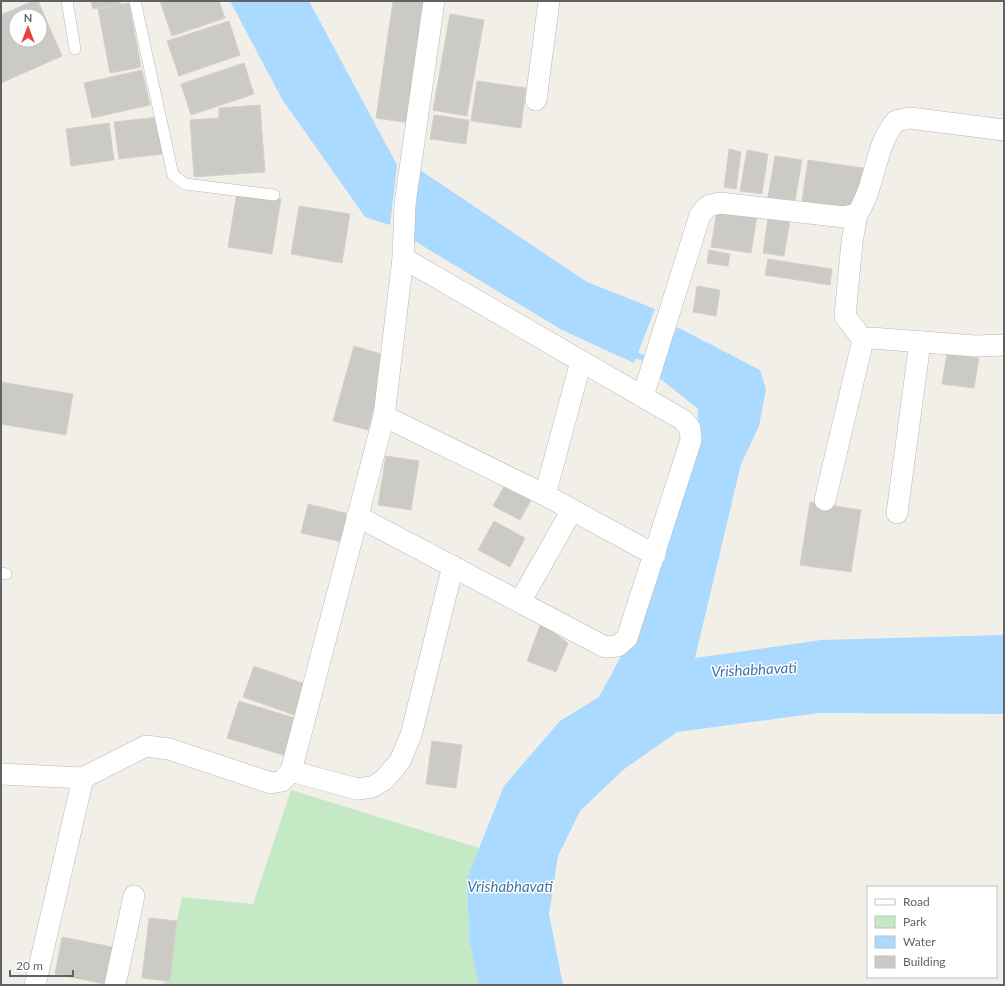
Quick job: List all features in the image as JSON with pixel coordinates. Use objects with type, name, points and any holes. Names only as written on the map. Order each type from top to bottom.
[{"type":"street","points":[[1,774],[83,778],[146,746],[169,749],[271,783],[282,781],[291,771],[384,416],[403,258],[405,204],[434,1]]},
{"type":"street","points":[[536,100],[548,1]]},
{"type":"street","points":[[863,340],[845,316],[852,242],[857,214],[865,202],[887,131],[896,120],[910,118],[1004,130]]},
{"type":"street","points":[[643,396],[700,215],[708,206],[720,203],[844,217],[857,214]]},
{"type":"street","points":[[357,516],[605,647],[618,646],[627,638],[691,440],[690,428],[683,420],[403,258]]},
{"type":"street","points":[[863,340],[871,338],[975,346],[1004,345]]},
{"type":"street","points":[[825,500],[863,340]]},
{"type":"street","points":[[897,513],[920,342]]},
{"type":"street","points":[[545,495],[582,361]]},
{"type":"street","points":[[384,416],[545,495],[655,555]]},
{"type":"street","points":[[520,602],[572,510]]},
{"type":"street","points":[[291,771],[357,789],[372,787],[384,780],[400,761],[411,735],[453,566]]},
{"type":"street","points":[[35,985],[83,778]]},
{"type":"street","points":[[115,985],[134,896]]},
{"type":"lane","points":[[67,1],[75,49]]},
{"type":"lane","points":[[135,1],[173,175],[185,184],[274,195]]},
{"type":"green space","points":[[291,790],[479,848],[467,878],[469,940],[479,985],[164,985],[182,897],[253,904]]},
{"type":"water","points":[[230,1],[309,1],[397,165],[390,225],[365,217],[282,99]]},
{"type":"water","points":[[417,168],[587,282],[655,309],[634,363],[562,330],[408,237]]},
{"type":"water","name":"Vrishabhavati","points":[[677,327],[760,370],[766,389],[759,426],[741,464],[695,658],[821,640],[1004,635],[1004,714],[819,713],[677,732],[623,770],[580,811],[558,856],[549,914],[563,985],[479,985],[469,940],[467,878],[504,786],[560,721],[599,697],[646,610],[696,453],[698,409],[657,376]]},
{"type":"building","points":[[33,1],[38,1],[41,8],[17,8]]},
{"type":"building","points":[[91,1],[120,1],[121,4],[93,9]]},
{"type":"building","points":[[160,1],[219,1],[225,18],[172,36]]},
{"type":"building","points":[[393,1],[428,1],[410,123],[376,118]]},
{"type":"building","points":[[129,3],[141,67],[110,73],[98,9]]},
{"type":"building","points":[[8,12],[8,48],[48,48],[48,24],[62,56],[1,83],[1,15]]},
{"type":"building","points":[[450,14],[484,20],[467,116],[433,110]]},
{"type":"building","points":[[229,21],[240,55],[179,76],[167,41]]},
{"type":"building","points":[[244,63],[254,94],[191,115],[181,84]]},
{"type":"building","points":[[142,70],[150,105],[92,118],[84,83]]},
{"type":"building","points":[[477,81],[526,88],[521,128],[471,121]]},
{"type":"building","points":[[260,105],[265,172],[194,177],[190,120],[219,118],[219,108]]},
{"type":"building","points":[[434,115],[469,120],[466,144],[430,139]]},
{"type":"building","points":[[159,117],[164,154],[119,159],[114,122]]},
{"type":"building","points":[[109,123],[114,160],[71,166],[66,129]]},
{"type":"building","points":[[729,149],[741,152],[736,189],[724,187]]},
{"type":"building","points":[[747,150],[768,154],[762,194],[740,191]]},
{"type":"building","points":[[775,156],[802,160],[795,201],[768,197]]},
{"type":"building","points":[[808,160],[863,168],[856,210],[802,201]]},
{"type":"building","points":[[237,192],[281,199],[272,254],[228,247]]},
{"type":"building","points":[[718,204],[758,210],[751,253],[711,247]]},
{"type":"building","points":[[299,206],[350,214],[342,263],[291,254]]},
{"type":"building","points":[[769,211],[791,215],[784,256],[763,253]]},
{"type":"building","points":[[709,250],[730,254],[728,266],[707,263]]},
{"type":"building","points":[[768,259],[832,269],[830,285],[765,275]]},
{"type":"building","points":[[697,286],[720,290],[716,316],[693,312]]},
{"type":"building","points":[[354,346],[388,356],[368,430],[333,421]]},
{"type":"building","points":[[947,354],[979,358],[974,388],[942,384]]},
{"type":"building","points":[[1,382],[73,394],[66,435],[1,424]]},
{"type":"building","points":[[386,456],[419,461],[411,510],[378,505]]},
{"type":"building","points":[[507,481],[534,495],[520,520],[493,506]]},
{"type":"building","points":[[810,502],[861,510],[851,572],[800,565]]},
{"type":"building","points":[[308,504],[349,514],[342,542],[301,533]]},
{"type":"building","points":[[494,521],[525,538],[510,567],[478,550]]},
{"type":"building","points":[[541,623],[568,643],[556,672],[527,661]]},
{"type":"building","points":[[254,666],[311,686],[300,717],[243,697]]},
{"type":"building","points":[[239,701],[301,720],[290,757],[227,738]]},
{"type":"building","points":[[432,741],[462,745],[456,788],[426,784]]},
{"type":"building","points":[[149,918],[177,921],[170,981],[142,978]]},
{"type":"building","points":[[62,937],[117,948],[110,985],[55,974]]},
{"type":"waterway","points":[[631,353],[650,361]]}]
